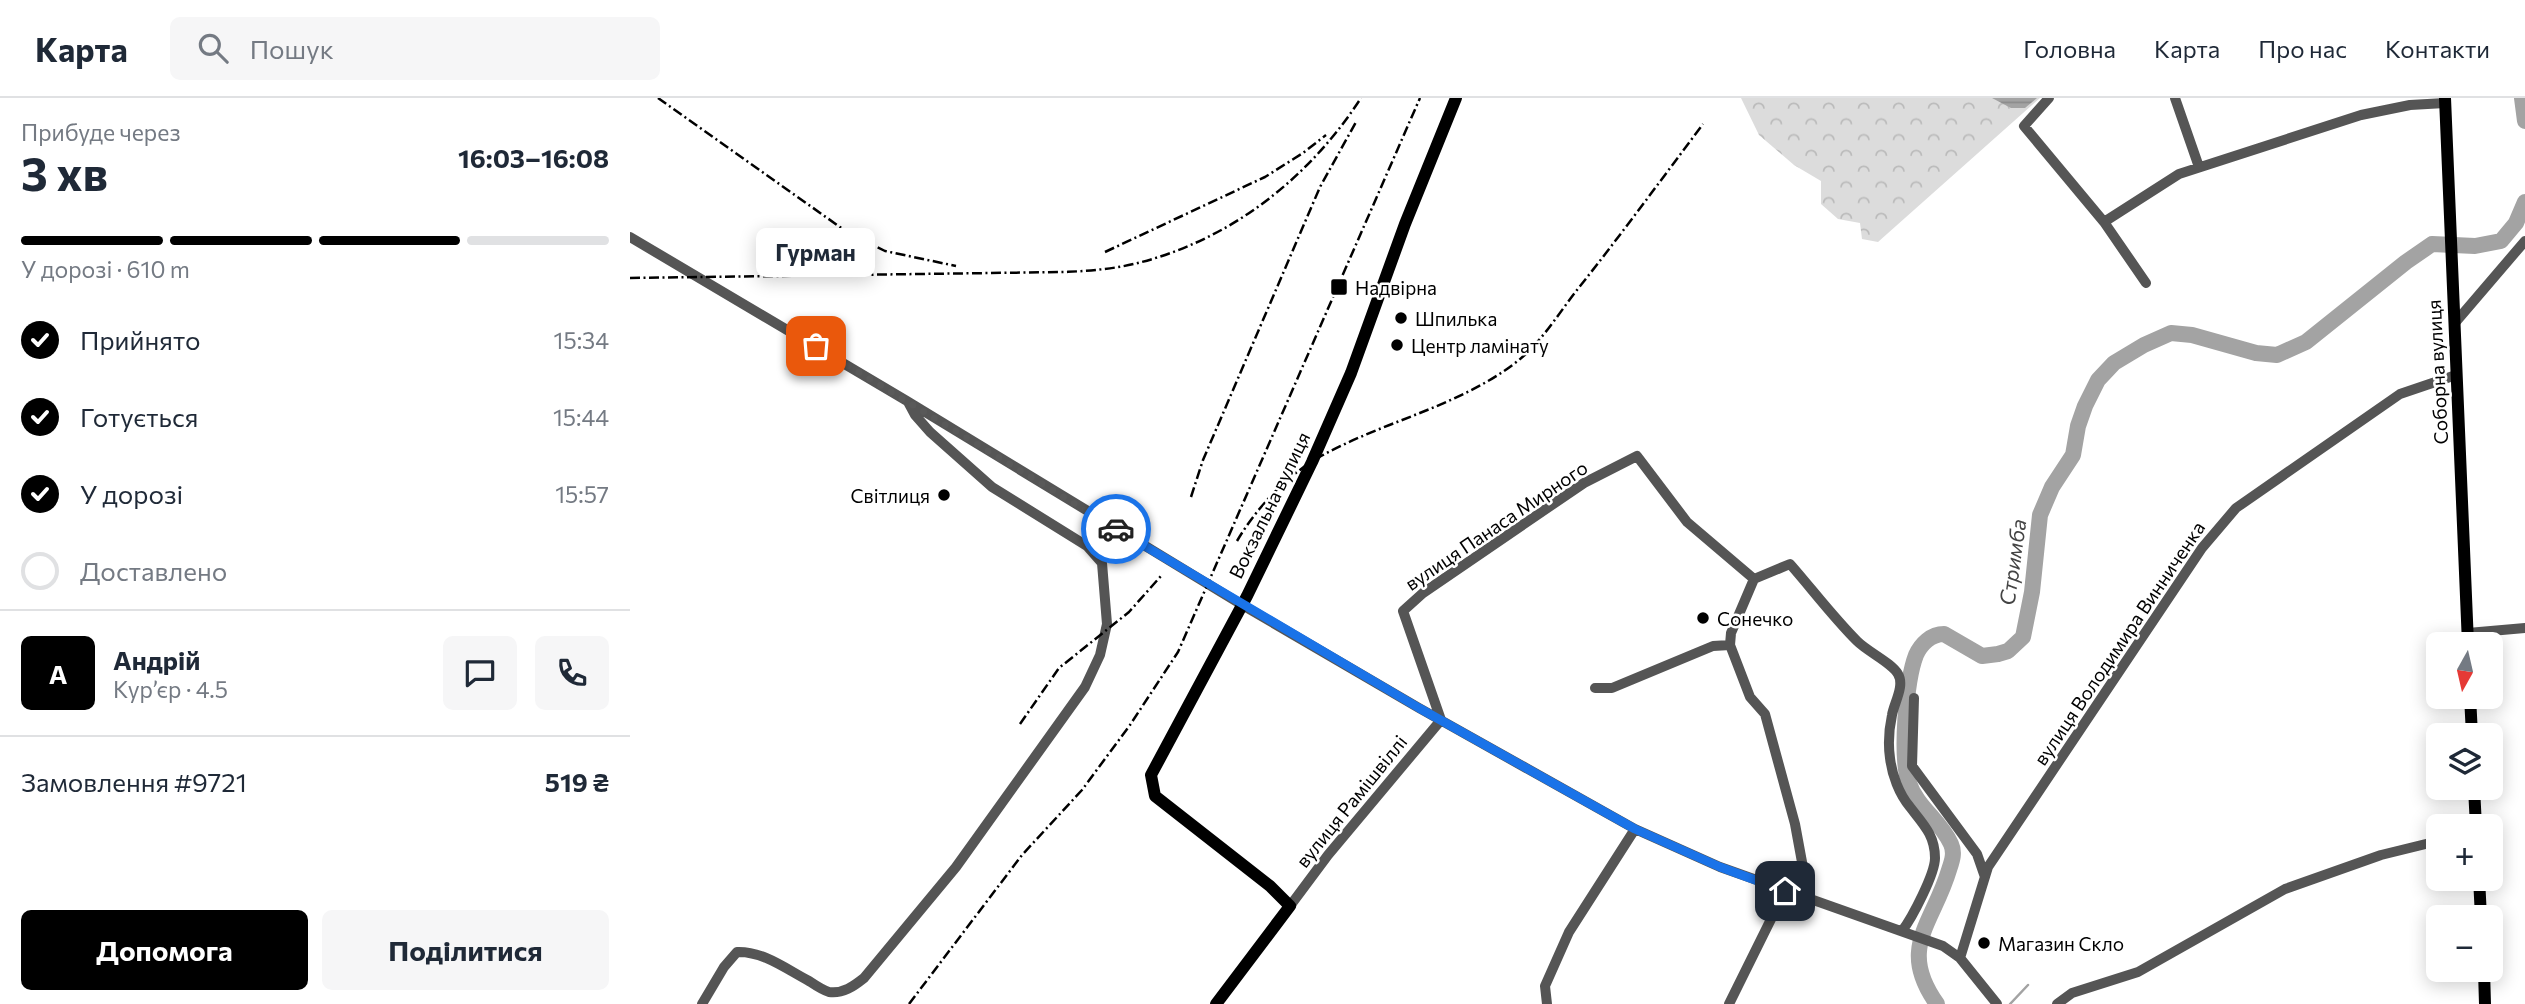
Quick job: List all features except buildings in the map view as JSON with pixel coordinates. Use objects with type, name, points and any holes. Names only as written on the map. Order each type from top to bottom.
[{"type":"main road","name":"Вокзальна вулиця","points":[[1290,905],[1270,886],[1155,796],[1151,775],[1247,596],[1312,462],[1351,373],[1405,224],[1456,98]]},
{"type":"main road","name":"Соборна вулиця","points":[[2445,100],[2468,632]]},
{"type":"main road","points":[[1216,1004],[1290,905]]},
{"type":"main road","points":[[2484,982],[2485,1004]]},
{"type":"street","points":[[2049,98],[2024,126],[2104,222],[2146,283]]},
{"type":"street","points":[[2175,98],[2200,167]]},
{"type":"street","points":[[2104,222],[2179,174],[2361,115],[2445,100]]},
{"type":"street","points":[[630,237],[908,401],[1158,555],[1419,708],[1635,829],[1720,867],[1943,946],[1960,958],[1997,1004]]},
{"type":"street","points":[[2454,324],[2525,241]]},
{"type":"street","name":"вулиця Володимира Винниченка","points":[[1960,958],[1989,867],[2202,548],[2236,508],[2400,394],[2456,375]]},
{"type":"street","points":[[702,1004],[724,967],[737,952],[750,951],[762,956],[827,992],[852,988],[864,978],[956,867],[1024,774],[1085,687],[1100,655],[1107,624],[1102,563],[1087,546],[992,487],[974,472],[930,432],[915,415],[908,401]]},
{"type":"street","name":"вулиця Панаса Мирного","points":[[1441,720],[1404,611],[1423,593],[1584,483],[1637,456],[1687,522],[1754,579]]},
{"type":"street","points":[[1809,900],[1795,824],[1765,714],[1750,697],[1730,645],[1731,633],[1754,579],[1790,564],[1858,642],[1897,671],[1901,681],[1889,737],[1890,759],[1899,789],[1908,806],[1930,832],[1935,853],[1932,872],[1906,932]]},
{"type":"street","points":[[2502,632],[2525,628]]},
{"type":"street","points":[[1595,688],[1612,688],[1713,646],[1730,645]]},
{"type":"street","points":[[1914,698],[1912,765],[1977,854],[1985,877]]},
{"type":"street","name":"вулиця Рамішвіллі","points":[[1290,905],[1328,855],[1441,720]]},
{"type":"street","points":[[1547,1004],[1545,986],[1569,932],[1635,829]]},
{"type":"street","points":[[2057,1004],[2072,993],[2138,972],[2285,889],[2381,855],[2426,844]]},
{"type":"street","points":[[1729,1004],[1785,891]]},
{"type":"green space","points":[[1741,98],[2040,98],[1878,242],[1862,239],[1860,223],[1838,219],[1821,204],[1821,181],[1794,165],[1759,135]]},
{"type":"shaded area","points":[[1992,98],[2037,98],[2025,108],[2011,108]]},
{"type":"waterway","name":"Стримба","points":[[2522,98],[2525,121]]},
{"type":"waterway","name":"Стримба","points":[[1937,1004],[1925,984],[1919,951],[1922,936],[1949,870],[1953,851],[1947,836],[1913,792],[1906,771],[1905,719],[1912,667],[1921,647],[1927,640],[1939,634],[1944,634],[1982,656],[2008,651],[2023,637],[2032,592],[2040,515],[2052,487],[2073,455],[2078,426],[2098,380],[2114,363],[2171,333],[2192,335],[2256,353],[2277,355],[2306,342],[2432,244],[2475,246],[2501,241],[2516,223],[2525,202]]},
{"type":"waterway","points":[[2010,1004],[2028,985]]},
{"type":"railway","points":[[658,98],[847,232],[885,251],[956,266]]},
{"type":"railway","points":[[630,278],[1064,272],[1138,263],[1205,238],[1265,202],[1317,154],[1361,98]]},
{"type":"railway","points":[[909,1004],[1022,855],[1082,790],[1130,725],[1178,652],[1420,98]]},
{"type":"railway","points":[[1191,497],[1203,460],[1320,187],[1356,122]]},
{"type":"railway","points":[[1237,541],[1274,492],[1310,463],[1347,443],[1473,389],[1519,360],[1550,326],[1703,124]]},
{"type":"railway","points":[[1105,252],[1265,177],[1326,135]]},
{"type":"railway","points":[[1020,724],[1059,668],[1129,612],[1161,576]]},
{"type":"way so far","points":[[816,346],[1116,529]]},
{"type":"place","name":"Надвірна","points":[[1339,287]]},
{"type":"place","name":"Шпилька","points":[[1401,318]]},
{"type":"place","name":"Центр ламінату","points":[[1397,345]]},
{"type":"place","name":"Гурман","points":[[816,346]]},
{"type":"place","name":"Світлиця","points":[[944,495]]},
{"type":"place","name":"Сонечко","points":[[1703,618]]},
{"type":"place","name":"Магазин Скло","points":[[1984,943]]},
{"type":"route","points":[[1116,529],[1419,708],[1635,829],[1674,848],[1785,891]]}]
